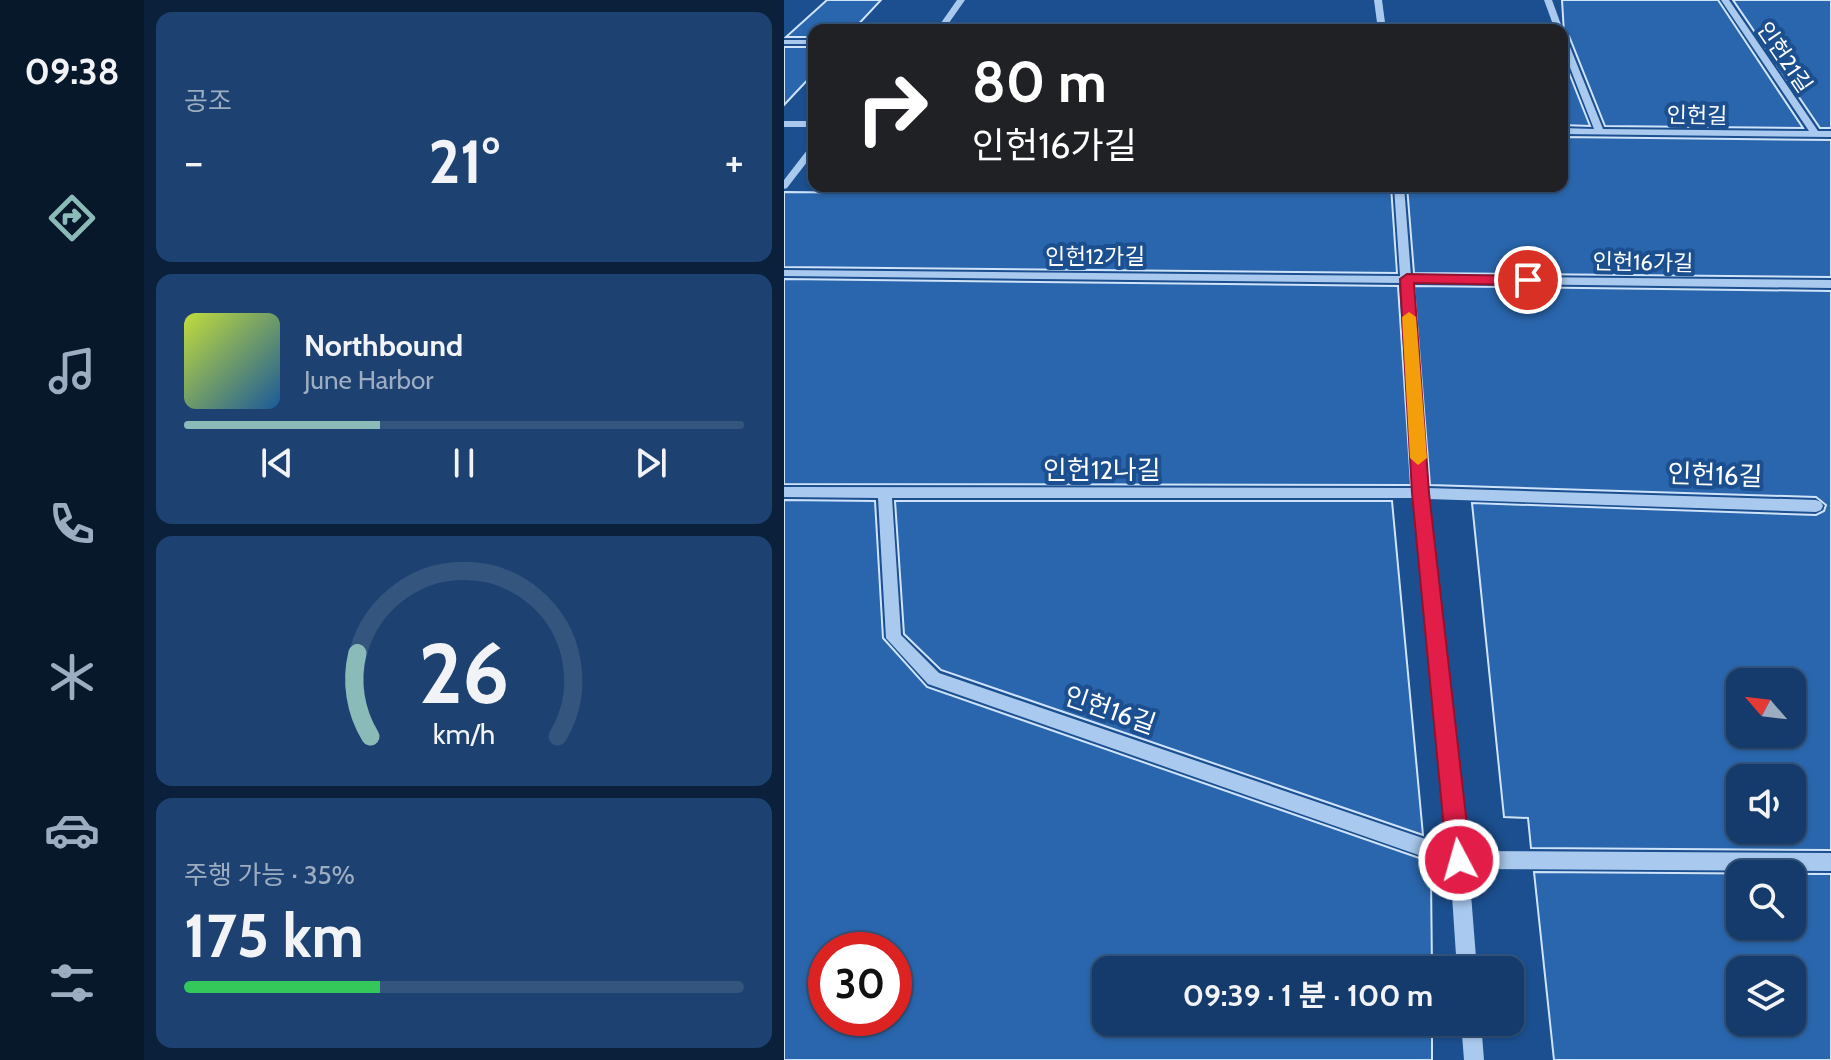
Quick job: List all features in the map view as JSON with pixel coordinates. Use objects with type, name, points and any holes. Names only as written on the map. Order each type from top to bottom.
[{"type":"street","points":[[944,24],[961,0]]},
{"type":"street","points":[[1378,0],[1381,24]]},
{"type":"street","points":[[1548,0],[1557,24]]},
{"type":"street","name":"인헌21길","points":[[1725,0],[1815,134]]},
{"type":"street","points":[[784,42],[808,42]]},
{"type":"street","points":[[1568,52],[1599,131]]},
{"type":"street","points":[[784,124],[808,124]]},
{"type":"street","name":"인헌길","points":[[1568,131],[1831,134]]},
{"type":"street","points":[[784,186],[808,155]]},
{"type":"street","points":[[1400,192],[1421,493],[1466,956]]},
{"type":"street","name":"인헌12가길","points":[[784,273],[1407,279]]},
{"type":"street","name":"인헌16가길","points":[[1407,279],[1831,284]]},
{"type":"street","name":"인헌12나길","points":[[784,492],[1421,493]]},
{"type":"street","name":"인헌16길","points":[[1421,493],[1816,506]]},
{"type":"street","name":"인헌16길","points":[[885,494],[894,638],[934,679],[1459,860],[1831,862]]},
{"type":"street","points":[[1472,1036],[1474,1060]]},
{"type":"building","points":[[827,0],[881,0],[859,24],[808,24],[808,37],[786,37]]},
{"type":"building","points":[[1562,0],[1718,0],[1803,128],[1605,126],[1568,35],[1568,24],[1563,24]]},
{"type":"building","points":[[1733,0],[1831,0],[1831,128],[1820,128]]},
{"type":"building","points":[[784,47],[808,47],[808,79],[784,105]]},
{"type":"building","points":[[1568,70],[1590,126],[1568,125]]},
{"type":"building","points":[[1568,137],[1831,140],[1831,277],[1414,273],[1407,192],[1568,192]]},
{"type":"building","points":[[784,192],[1391,192],[1397,273],[784,267]]},
{"type":"building","points":[[784,279],[1398,286],[1411,485],[784,484]]},
{"type":"building","points":[[1414,286],[1831,291],[1831,850],[1531,848],[1528,818],[1504,817],[1472,503],[1816,515],[1824,511],[1826,505],[1816,497],[1430,485]]},
{"type":"building","points":[[784,500],[875,501],[883,638],[927,687],[1425,860],[1426,876],[1431,878],[1432,956],[1092,956],[1092,1036],[1432,1036],[1432,1060],[784,1060]]},
{"type":"building","points":[[895,501],[1392,501],[1423,835],[941,670],[904,634]]},
{"type":"building","points":[[1534,872],[1726,873],[1726,940],[1806,940],[1806,874],[1831,874],[1831,1060],[1554,1060]]},
{"type":"slow traffic","points":[[1409,317],[1418,458]]},
{"type":"route","points":[[1459,860],[1421,493],[1407,279],[1528,280]]}]
